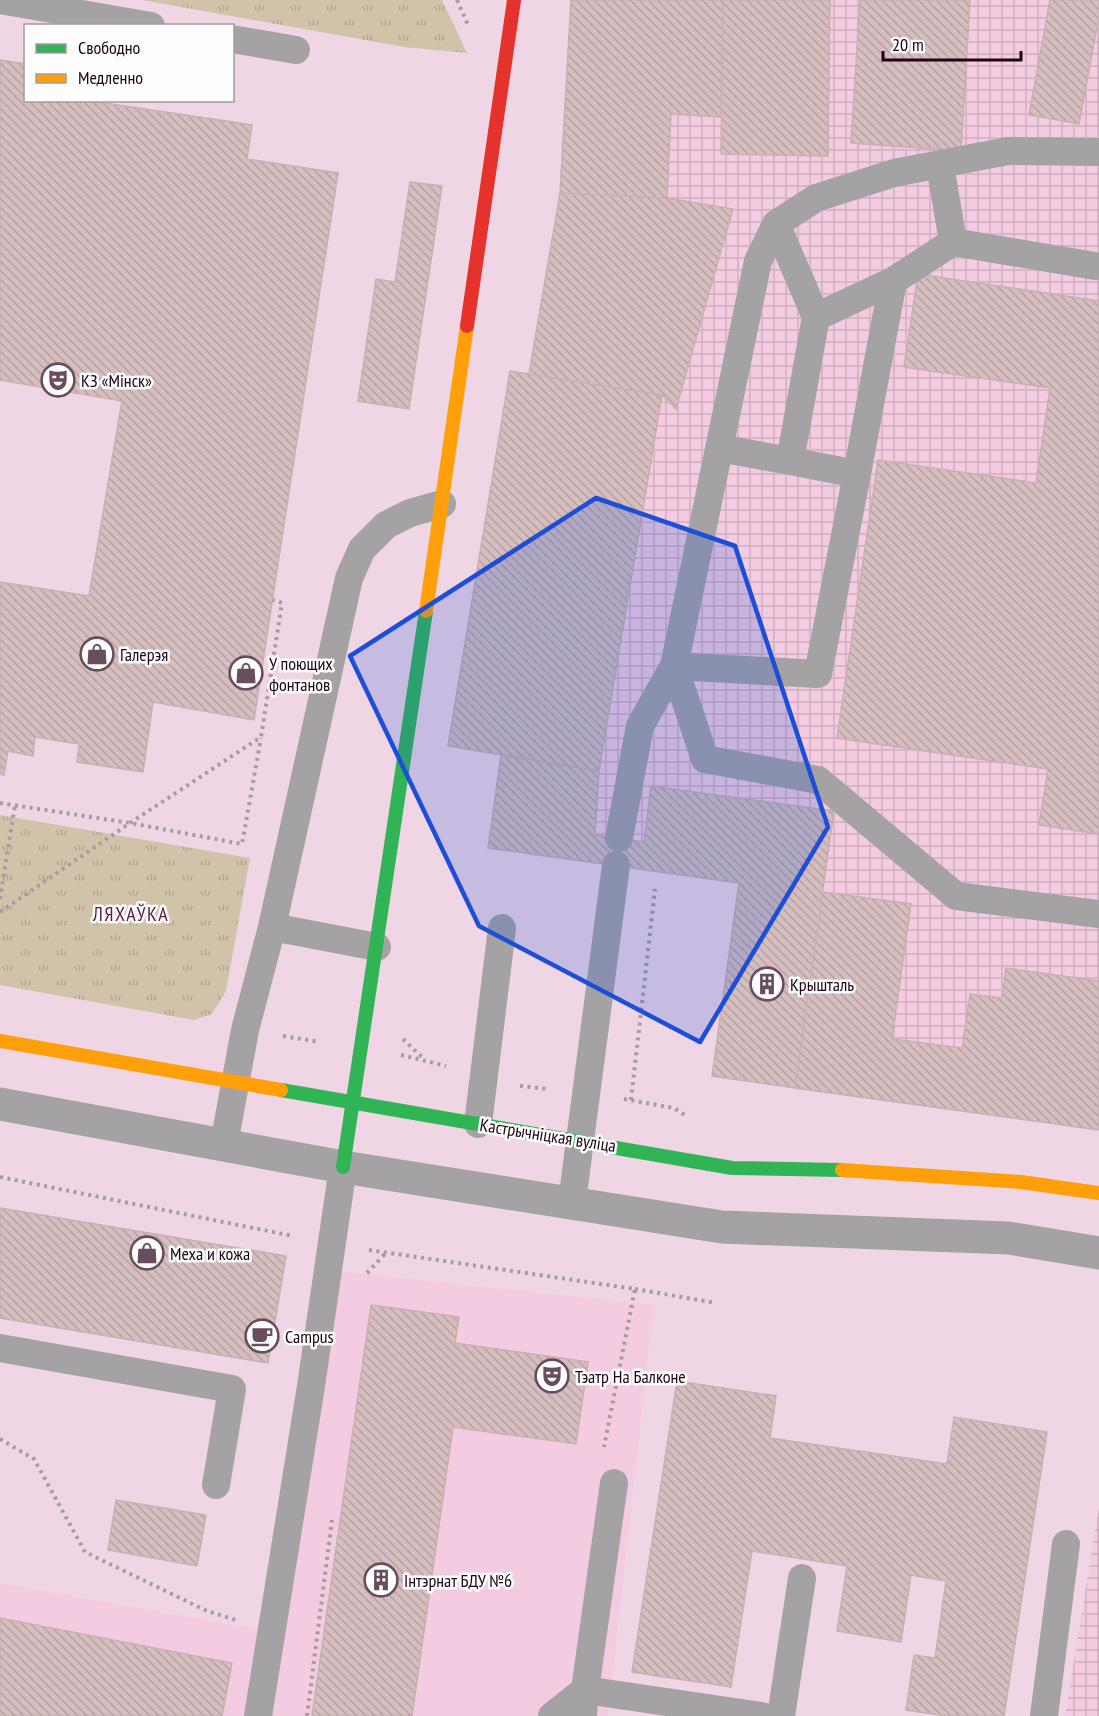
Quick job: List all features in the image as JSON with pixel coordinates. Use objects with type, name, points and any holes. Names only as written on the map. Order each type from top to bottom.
[{"type":"street","points":[[343,1167],[432,574],[514,0]]},
{"type":"street","name":"Кастрычніцкая вуліца","points":[[0,1041],[732,1168],[850,1170],[1021,1182],[1099,1193]]},
{"type":"street","points":[[0,1104],[343,1167],[722,1227],[1008,1238],[1099,1253]]},
{"type":"lane","points":[[0,0],[139,24]]},
{"type":"lane","points":[[234,39],[296,50]]},
{"type":"lane","points":[[572,1202],[617,852],[640,726],[674,666],[758,261],[777,224],[816,198],[894,173],[1008,151],[1099,152]]},
{"type":"lane","points":[[940,165],[953,242]]},
{"type":"lane","points":[[777,224],[816,317],[790,461]]},
{"type":"lane","points":[[816,317],[893,281],[953,242],[1095,266]]},
{"type":"lane","points":[[674,666],[818,674],[893,281]]},
{"type":"lane","points":[[719,448],[857,474]]},
{"type":"lane","points":[[224,1144],[245,1030],[272,927],[349,578],[362,549],[386,525],[410,513],[442,504]]},
{"type":"lane","points":[[674,666],[705,759],[818,780],[956,896],[1099,914]]},
{"type":"lane","points":[[272,927],[376,947]]},
{"type":"lane","points":[[478,1124],[502,928]]},
{"type":"lane","points":[[258,1716],[343,1167]]},
{"type":"lane","points":[[0,1348],[232,1389],[216,1485]]},
{"type":"lane","points":[[584,1703],[614,1483]]},
{"type":"lane","points":[[1044,1716],[1066,1544]]},
{"type":"lane","points":[[781,1716],[802,1578]]},
{"type":"lane","points":[[552,1716],[584,1703],[762,1716]]},
{"type":"path","points":[[0,803],[130,823],[242,844],[282,603],[273,600]]},
{"type":"path","points":[[0,912],[261,737]]},
{"type":"path","points":[[0,899],[15,805]]},
{"type":"path","points":[[631,1100],[656,883]]},
{"type":"path","points":[[0,1177],[385,1254],[425,1257],[635,1289],[716,1304]]},
{"type":"path","points":[[603,1453],[635,1289]]},
{"type":"path","points":[[0,1439],[34,1459],[85,1552],[207,1611],[271,1632]]},
{"type":"highlighted area","points":[[596,498],[735,546],[828,827],[700,1042],[479,926],[350,656]]},
{"type":"shaded area","points":[[571,0],[1099,0],[1099,1130],[712,1076],[739,883],[488,848],[501,755],[448,746],[510,371],[529,373],[560,193]]},
{"type":"shaded area","points":[[328,1270],[654,1305],[608,1716],[0,1716],[0,1583],[271,1632]]},
{"type":"shaded area","points":[[1099,1507],[1099,1716],[1065,1716]]},
{"type":"green space","points":[[142,0],[442,0],[467,53],[404,47]]},
{"type":"green space","points":[[0,815],[250,858],[226,991],[212,1014],[194,1020],[0,985]]},
{"type":"building","points":[[571,0],[723,0],[721,117],[671,114],[667,198],[560,193]]},
{"type":"building","points":[[723,0],[830,0],[828,156],[721,154]]},
{"type":"building","points":[[860,0],[970,0],[961,151],[851,143]]},
{"type":"building","points":[[1050,0],[1099,0],[1099,16],[1079,124],[1029,115]]},
{"type":"building","points":[[0,60],[24,64],[24,102],[97,102],[252,125],[247,159],[338,173],[254,720],[153,702],[143,772],[77,762],[79,744],[35,737],[33,756],[8,751],[4,775],[0,774],[0,582],[89,596],[122,401],[0,380]]},
{"type":"building","points":[[410,182],[442,186],[409,409],[358,401],[376,279],[395,282]]},
{"type":"building","points":[[560,193],[667,198],[733,209],[676,409],[662,395],[529,374]]},
{"type":"building","points":[[918,274],[1099,301],[1099,834],[1039,825],[1048,769],[837,738],[878,460],[1036,483],[1050,388],[904,367]]},
{"type":"building","points":[[510,371],[662,395],[599,771],[448,746]]},
{"type":"building","name":"Крышталь","points":[[501,755],[599,771],[595,835],[644,842],[651,786],[834,811],[795,1088],[712,1076],[739,883],[488,848]]},
{"type":"building","name":"Крышталь","points":[[823,892],[911,904],[892,1039],[962,1048],[970,994],[1002,998],[1006,968],[1099,981],[1099,1130],[795,1088]]},
{"type":"building","points":[[0,1208],[286,1256],[268,1363],[0,1318]]},
{"type":"building","name":"Інтэрнат БДУ №6","points":[[371,1305],[459,1317],[455,1343],[588,1362],[576,1444],[453,1427],[412,1716],[312,1716]]},
{"type":"building","points":[[677,1381],[776,1396],[770,1438],[947,1464],[954,1417],[1047,1432],[1004,1716],[947,1716],[906,1710],[914,1655],[935,1658],[946,1581],[911,1575],[901,1642],[837,1631],[847,1566],[752,1551],[731,1687],[632,1672]]},
{"type":"building","points":[[116,1500],[206,1515],[197,1566],[108,1550]]},
{"type":"building","points":[[0,1618],[232,1663],[222,1716],[0,1716]]},
{"type":"traffic: fast","points":[[343,1167],[426,611]]},
{"type":"traffic: fast","points":[[281,1090],[732,1168],[842,1170]]},
{"type":"traffic: slow","points":[[426,611],[467,326]]},
{"type":"traffic: slow","points":[[0,1041],[281,1090]]},
{"type":"traffic: slow","points":[[842,1170],[1021,1182],[1099,1193]]},
{"type":"traffic: jam","points":[[467,326],[514,0]]},
{"type":"place","name":"КЗ «Мінск»","points":[[58,380]]},
{"type":"place","name":"Галерэя","points":[[97,654]]},
{"type":"place","name":"У поющих фонтанов","points":[[246,673]]},
{"type":"place","name":"Крышталь","points":[[767,984]]},
{"type":"place","name":"Меха и кожа","points":[[147,1253]]},
{"type":"place","name":"Campus","points":[[262,1336]]},
{"type":"place","name":"Тэатр На Балконе","points":[[552,1376]]},
{"type":"place","name":"Інтэрнат БДУ №6","points":[[381,1580]]},
{"type":"district","name":"ЛЯХАЎКА","points":[[131,914]]}]
